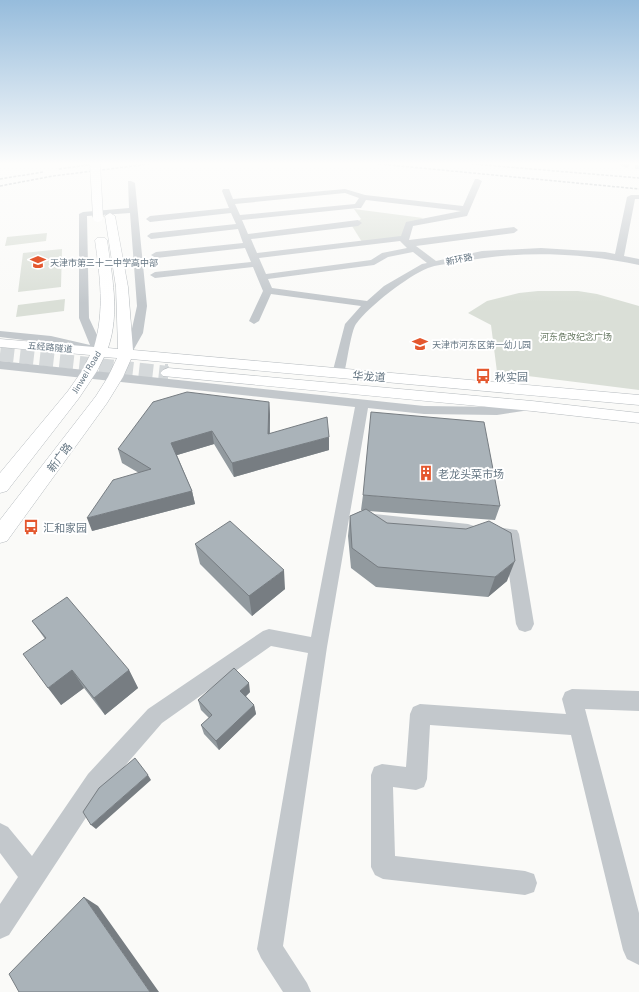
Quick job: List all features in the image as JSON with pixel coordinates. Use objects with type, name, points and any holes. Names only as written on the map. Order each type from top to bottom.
[{"type":"main road","name":"Jinwei Road","points":[[103,210],[122,287],[126,354],[115,378]]},
{"type":"main road","name":"Jinwei Road","points":[[0,486],[66,404],[87,375],[99,352],[107,322],[104,216],[105,210]]},
{"type":"main road","name":"五经路隧道","points":[[0,343],[99,352]]},
{"type":"main road","name":"华龙道","points":[[99,352],[639,400]]},
{"type":"main road","points":[[168,373],[532,406],[639,418]]},
{"type":"main road","name":"新广路","points":[[0,535],[90,416],[115,378]]},
{"type":"street","points":[[99,352],[84,318],[83,214],[129,210]]},
{"type":"street","points":[[126,354],[137,333],[142,306],[133,210]]},
{"type":"street","points":[[234,210],[268,291],[254,321]]},
{"type":"street","points":[[151,236],[254,210]]},
{"type":"street","points":[[150,219],[293,210]]},
{"type":"street","points":[[409,244],[409,224],[464,214],[465,210]]},
{"type":"street","points":[[619,258],[628,210]]},
{"type":"street","points":[[156,255],[358,223]]},
{"type":"street","points":[[155,276],[255,260],[409,244],[514,230]]},
{"type":"street","points":[[409,244],[434,264]]},
{"type":"street","points":[[262,277],[374,262],[409,244]]},
{"type":"street","name":"新环路","points":[[338,374],[350,324],[369,304],[388,288],[425,266],[482,254],[541,251],[605,255],[639,262]]},
{"type":"street","points":[[268,291],[369,304]]},
{"type":"street","points":[[0,334],[65,341],[83,345],[99,352]]},
{"type":"street","points":[[0,365],[424,410],[497,411],[532,406]]},
{"type":"street","points":[[298,992],[270,949],[318,647],[362,404]]},
{"type":"street","points":[[342,516],[511,534],[525,624]]},
{"type":"street","points":[[0,926],[96,782],[155,716],[269,637],[318,647]]},
{"type":"street","points":[[639,700],[572,699],[636,950],[639,952]]},
{"type":"street","points":[[525,883],[383,867],[382,776],[416,779],[420,714],[579,725]]},
{"type":"street","points":[[0,835],[34,876]]},
{"type":"green space","points":[[355,210],[423,218],[408,226],[404,237],[362,242],[352,226],[361,219]]},
{"type":"green space","points":[[47,233],[46,241],[5,246],[7,237]]},
{"type":"green space","points":[[62,249],[61,287],[18,292],[23,253]]},
{"type":"green space","name":"河东危改纪念广场","points":[[538,291],[578,291],[597,294],[639,306],[639,390],[497,372],[491,325],[468,313],[487,301],[519,293]]},
{"type":"green space","points":[[65,299],[64,311],[16,317],[18,305]]},
{"type":"building","points":[[187,392],[269,402],[268,434],[327,417],[329,437],[232,463],[212,431],[171,443],[192,491],[87,518],[113,480],[151,469],[118,449],[153,402]]},
{"type":"building","name":"老龙头菜市场","points":[[371,412],[484,422],[500,506],[363,495]]},
{"type":"building","points":[[366,509],[387,523],[466,529],[489,521],[511,533],[515,561],[495,577],[378,567],[352,548],[350,516]]},
{"type":"building","points":[[230,521],[284,570],[249,596],[195,544]]},
{"type":"building","points":[[67,597],[129,670],[94,698],[72,670],[48,688],[23,654],[46,638],[32,621]]},
{"type":"building","points":[[234,668],[249,683],[240,691],[254,705],[216,741],[201,725],[212,715],[198,700]]},
{"type":"building","points":[[135,758],[148,775],[91,825],[83,812],[99,788]]},
{"type":"building","points":[[84,897],[150,992],[19,992],[9,974]]},
{"type":"tunnel","points":[[0,354],[168,373],[165,373]]},
{"type":"place","name":"天津市第三十二中学高中部","points":[[38,262]]},
{"type":"place","name":"天津市河东区第一幼儿园","points":[[420,344]]},
{"type":"place","name":"秋实园","points":[[483,376]]},
{"type":"place","name":"老龙头菜市场","points":[[426,473]]},
{"type":"place","name":"汇和家园","points":[[31,527]]}]
